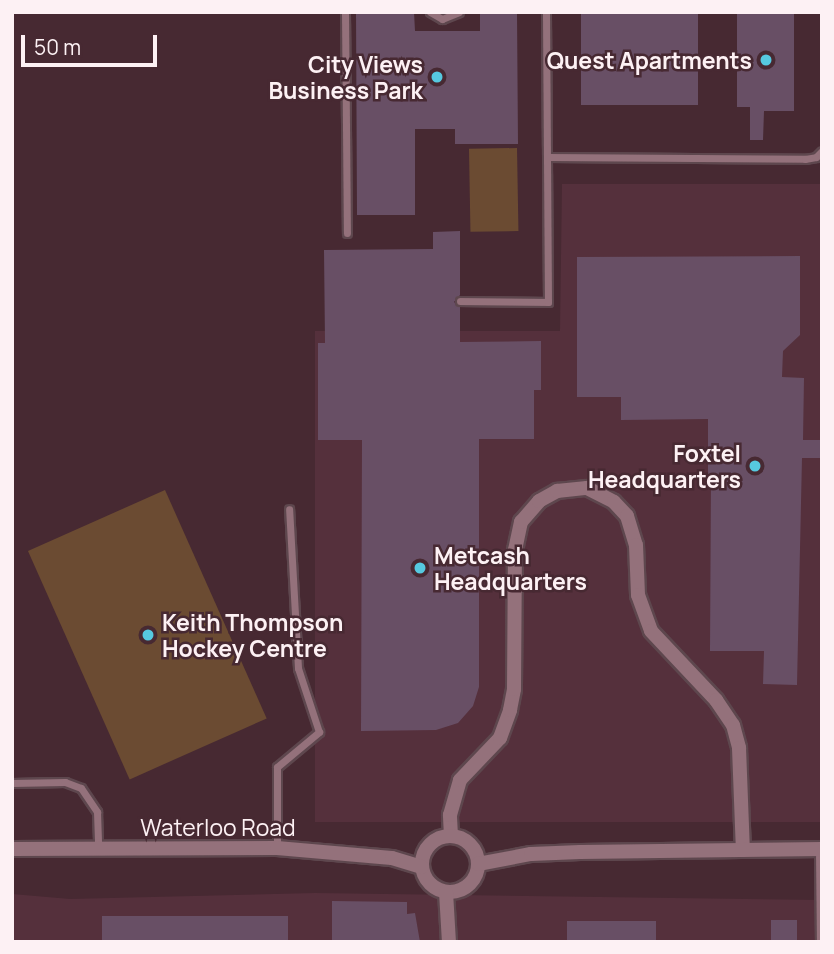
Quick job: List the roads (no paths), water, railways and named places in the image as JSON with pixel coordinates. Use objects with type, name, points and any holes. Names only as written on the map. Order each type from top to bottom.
[{"type":"street","points":[[451,836],[450,815],[460,780],[500,738],[510,710],[514,689],[515,550],[521,522],[539,501],[557,491],[587,488],[614,502],[627,516],[636,545],[638,596],[650,631],[716,700],[733,725],[739,748],[743,850]]},
{"type":"street","points":[[451,836],[459,837],[473,848],[478,864],[471,882],[455,892],[446,892],[430,883],[422,867],[423,857],[433,842],[451,836]]},
{"type":"street","name":"Waterloo Road","points":[[12,849],[277,848],[392,858],[422,867]]},
{"type":"street","points":[[478,864],[543,853],[820,849]]},
{"type":"street","points":[[446,892],[449,942]]},
{"type":"lane","points":[[345,12],[347,233]]},
{"type":"lane","points":[[430,12],[442,19],[459,12]]},
{"type":"lane","points":[[460,301],[548,302],[547,12]]},
{"type":"lane","points":[[547,157],[805,159],[816,157],[822,151]]},
{"type":"lane","points":[[277,848],[277,767],[319,732],[298,668],[289,509]]},
{"type":"lane","points":[[12,783],[65,782],[80,788],[97,812],[98,849]]},
{"type":"lane","points":[[820,849],[820,942]]},
{"type":"place","name":"Quest Apartments","points":[[766,60]]},
{"type":"place","name":"City Views Business Park","points":[[437,77]]},
{"type":"place","name":"Foxtel Headquarters","points":[[755,466]]},
{"type":"place","name":"Metcash Headquarters","points":[[420,568]]},
{"type":"place","name":"Keith Thompson Hockey Centre","points":[[148,635]]}]
